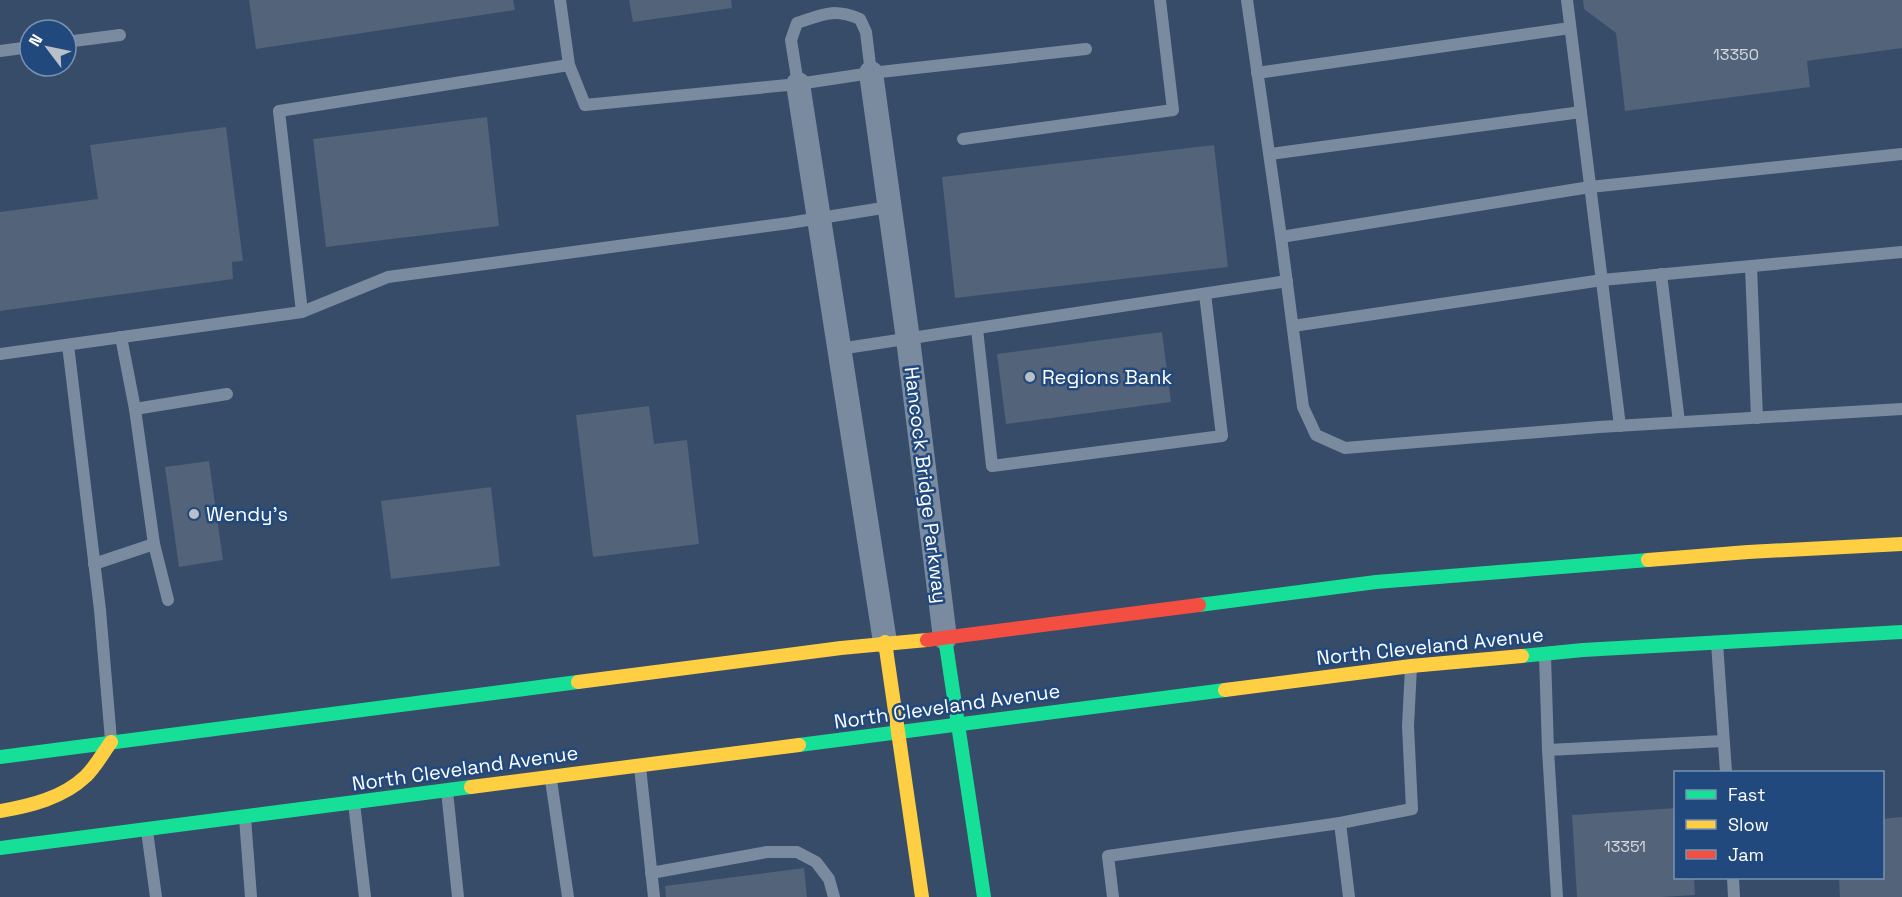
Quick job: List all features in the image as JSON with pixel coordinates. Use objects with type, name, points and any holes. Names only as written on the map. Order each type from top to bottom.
[{"type":"main road","points":[[0,757],[885,642],[945,638],[1376,582],[1748,552],[1902,544]]},
{"type":"main road","name":"North Cleveland Avenue","points":[[0,848],[1411,666],[1717,642],[1902,632]]},
{"type":"main road","name":"Hancock Bridge Parkway","points":[[945,638],[984,897]]},
{"type":"main road","points":[[885,642],[921,897]]},
{"type":"main road","points":[[0,811],[29,806],[60,794],[86,776],[111,742]]},
{"type":"street","name":"Hancock Bridge Parkway","points":[[871,73],[908,339],[945,638]]},
{"type":"street","points":[[798,84],[885,642]]},
{"type":"lane","points":[[560,0],[569,65],[585,105],[798,84],[871,73],[1086,50]]},
{"type":"lane","points":[[963,139],[1173,110],[1160,0]]},
{"type":"lane","points":[[1246,0],[1270,154],[1302,407],[1316,435],[1345,448],[1620,426],[1902,409]]},
{"type":"lane","points":[[1567,0],[1620,426]]},
{"type":"lane","points":[[798,84],[791,40],[797,23],[823,14],[843,12],[860,19],[866,32],[871,73]]},
{"type":"lane","points":[[1257,73],[1570,28]]},
{"type":"lane","points":[[78,40],[120,35]]},
{"type":"lane","points":[[0,51],[18,49]]},
{"type":"lane","points":[[302,312],[279,111],[569,65]]},
{"type":"lane","points":[[1270,154],[1581,112]]},
{"type":"lane","points":[[1281,237],[1590,187],[1902,154]]},
{"type":"lane","points":[[0,354],[302,312],[388,277],[889,207]]},
{"type":"lane","points":[[1293,326],[1602,280],[1902,252]]},
{"type":"lane","points":[[1750,266],[1757,418]]},
{"type":"lane","points":[[1661,274],[1679,422]]},
{"type":"lane","points":[[839,349],[1287,281]]},
{"type":"lane","points":[[977,329],[992,466],[1222,435],[1205,294]]},
{"type":"lane","points":[[122,337],[154,544],[168,600]]},
{"type":"lane","points":[[68,345],[102,630],[111,742]]},
{"type":"lane","points":[[135,410],[227,394]]},
{"type":"lane","points":[[94,564],[154,544]]},
{"type":"lane","points":[[1717,642],[1726,771]]},
{"type":"lane","points":[[1545,654],[1557,897]]},
{"type":"lane","points":[[1113,897],[1108,855],[1340,823],[1412,809],[1408,726],[1411,666]]},
{"type":"lane","points":[[1548,750],[1724,741]]},
{"type":"lane","points":[[640,766],[654,897]]},
{"type":"lane","points":[[550,776],[568,897]]},
{"type":"lane","points":[[447,790],[458,897]]},
{"type":"lane","points":[[353,802],[365,897]]},
{"type":"lane","points":[[245,816],[251,897]]},
{"type":"lane","points":[[1340,823],[1349,897]]},
{"type":"lane","points":[[147,829],[156,897]]},
{"type":"lane","points":[[651,873],[767,852],[797,852],[816,862],[829,879],[834,897]]},
{"type":"lane","points":[[1733,879],[1734,897]]},
{"type":"building","points":[[249,0],[513,0],[515,10],[256,49]]},
{"type":"building","points":[[629,0],[731,0],[732,8],[633,22]]},
{"type":"building","points":[[1583,0],[1902,0],[1902,48],[1807,61],[1810,87],[1625,111],[1616,33],[1584,9]]},
{"type":"building","points":[[487,117],[499,226],[326,247],[313,139]]},
{"type":"building","points":[[226,127],[243,261],[232,262],[233,279],[0,311],[0,212],[98,199],[90,145]]},
{"type":"building","points":[[1214,145],[1228,267],[955,298],[942,177]]},
{"type":"building","points":[[1162,332],[1171,402],[1006,424],[997,354]]},
{"type":"building","points":[[649,406],[654,444],[687,440],[699,544],[593,557],[576,415]]},
{"type":"building","name":"Wendy's","points":[[209,461],[223,560],[179,567],[165,467]]},
{"type":"building","points":[[491,487],[500,566],[391,579],[381,501]]},
{"type":"building","points":[[1674,808],[1674,879],[1694,879],[1695,895],[1577,897],[1572,815]]},
{"type":"building","points":[[1902,817],[1902,897],[1840,897],[1839,879],[1884,879],[1884,819]]},
{"type":"building","points":[[804,868],[807,897],[666,897],[665,886]]},
{"type":"traffic: fast","points":[[1199,605],[1376,582],[1648,560]]},
{"type":"traffic: fast","points":[[1522,656],[1583,650],[1902,632]]},
{"type":"traffic: fast","points":[[945,638],[984,897]]},
{"type":"traffic: fast","points":[[0,757],[578,682]]},
{"type":"traffic: fast","points":[[799,745],[1225,690]]},
{"type":"traffic: fast","points":[[0,848],[471,787]]},
{"type":"traffic: slow","points":[[1648,560],[1902,544]]},
{"type":"traffic: slow","points":[[578,682],[841,648],[927,640]]},
{"type":"traffic: slow","points":[[885,642],[922,897]]},
{"type":"traffic: slow","points":[[1225,690],[1411,666],[1522,656]]},
{"type":"traffic: slow","points":[[0,811],[34,804],[77,784],[90,772],[111,742]]},
{"type":"traffic: slow","points":[[471,787],[799,745]]},
{"type":"traffic: jam","points":[[927,640],[1199,605]]},
{"type":"place","name":"Regions Bank","points":[[1030,377]]},
{"type":"place","name":"Wendy's","points":[[194,514]]}]
